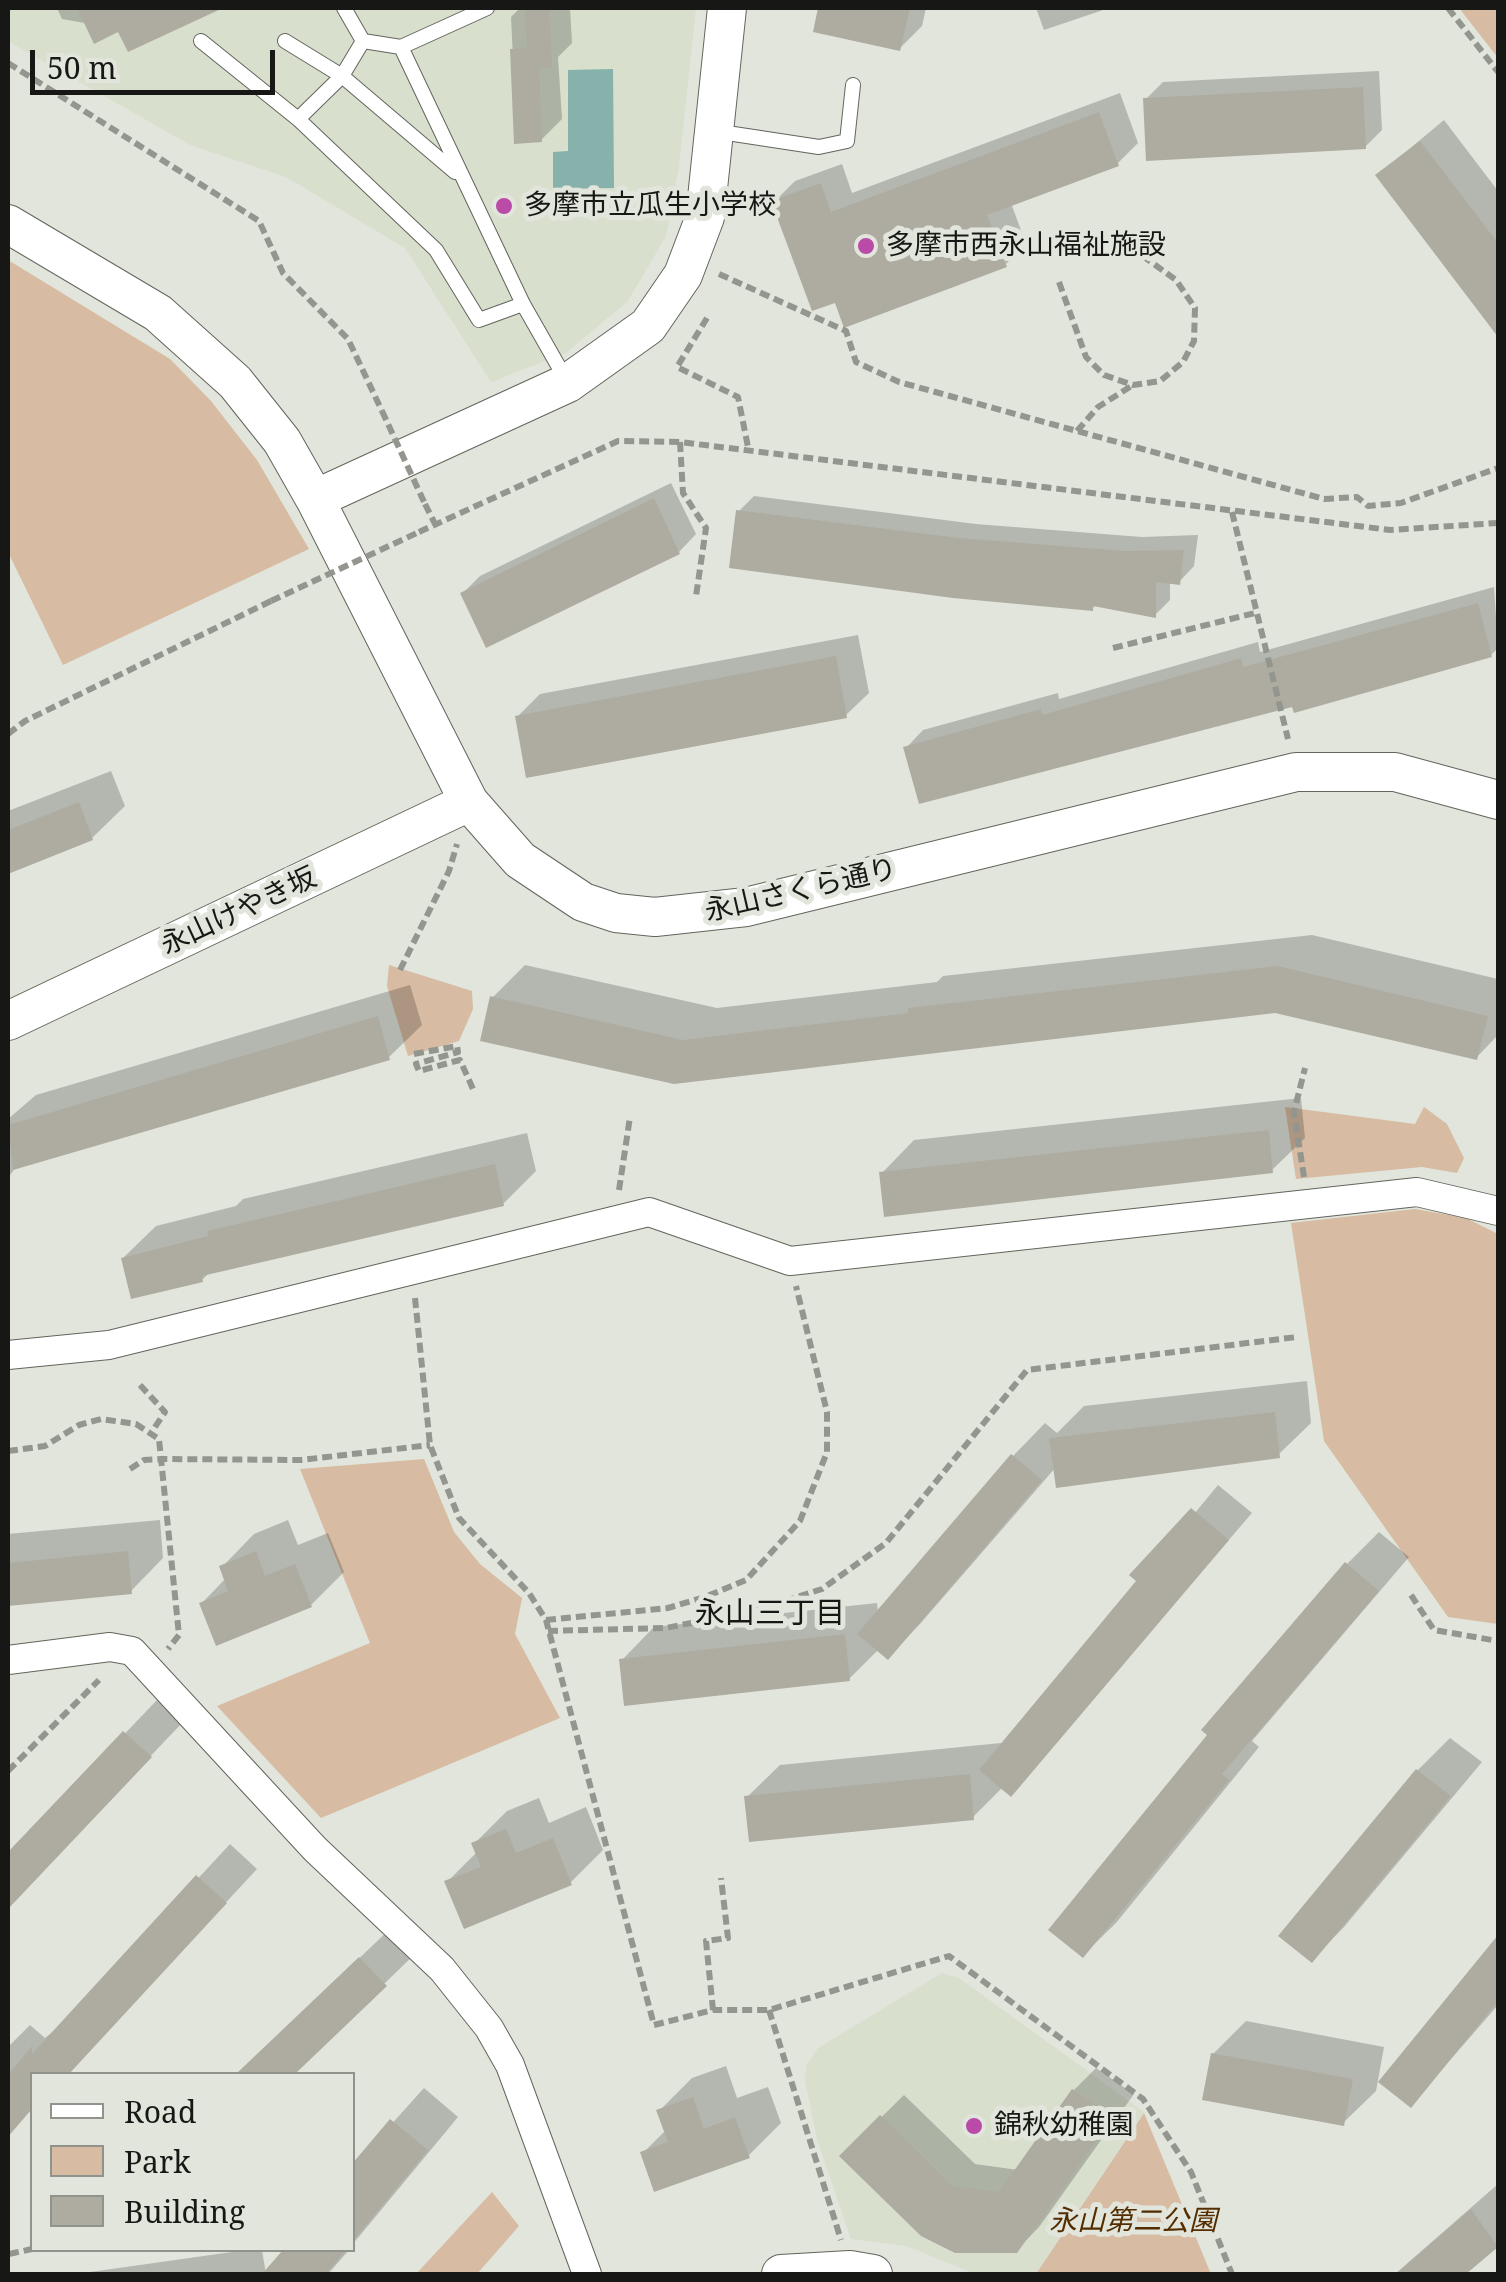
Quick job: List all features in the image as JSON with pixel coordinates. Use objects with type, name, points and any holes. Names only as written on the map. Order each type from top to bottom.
[{"type":"street","points":[[315,499],[568,384],[648,326],[689,260],[705,217],[727,8]]},
{"type":"street","name":"永山さくら通り","points":[[8,224],[158,313],[212,358],[282,441],[470,802],[520,860],[552,884],[616,913],[655,917],[746,907],[1296,772],[1395,772],[1498,800]]},
{"type":"street","name":"永山けやき坂","points":[[8,1022],[470,802]]},
{"type":"street","points":[[8,1355],[109,1345],[649,1212],[790,1261],[1416,1192],[1498,1211]]},
{"type":"street","points":[[8,1660],[110,1648],[132,1650],[316,1849],[442,1969],[490,2028],[510,2065],[587,2274]]},
{"type":"street","points":[[781,2274],[862,2272]]},
{"type":"lane","points":[[344,8],[363,42]]},
{"type":"lane","points":[[363,42],[401,47],[487,8]]},
{"type":"lane","points":[[202,41],[298,119],[436,250],[479,320],[522,304]]},
{"type":"lane","points":[[285,41],[342,76],[459,176]]},
{"type":"lane","points":[[298,119],[342,76],[363,42]]},
{"type":"lane","points":[[401,47],[522,304],[568,384]]},
{"type":"lane","points":[[714,131],[819,147],[847,141],[853,85]]},
{"type":"path","points":[[1448,8],[1498,72]]},
{"type":"path","points":[[8,63],[258,220],[283,273],[348,339],[435,524]]},
{"type":"path","points":[[1076,431],[1098,406],[1133,385],[1160,381],[1183,362],[1194,341],[1194,308],[1176,280],[1140,254]]},
{"type":"path","points":[[689,260],[846,331],[856,362],[899,382],[1324,499],[1357,497],[1368,506],[1402,503],[1498,468]]},
{"type":"path","points":[[1059,282],[1086,357],[1104,375],[1133,385]]},
{"type":"path","points":[[706,318],[677,366],[738,397],[749,452]]},
{"type":"path","points":[[8,734],[25,721],[271,601],[618,441],[680,442],[1390,530],[1498,523]]},
{"type":"path","points":[[680,442],[683,493],[706,528],[696,596]]},
{"type":"path","points":[[1232,512],[1296,772]]},
{"type":"path","points":[[1113,648],[1255,613]]},
{"type":"path","points":[[400,970],[449,872]]},
{"type":"path","points":[[414,1054],[456,1046],[458,1052],[416,1064],[419,1071],[460,1060],[473,1089]]},
{"type":"path","points":[[1303,1173],[1294,1112],[1304,1068]]},
{"type":"path","points":[[614,1221],[630,1117]]},
{"type":"path","points":[[546,1620],[668,1608],[705,1597],[746,1580],[800,1520],[827,1452],[827,1412],[790,1261]]},
{"type":"path","points":[[413,1272],[430,1446],[459,1518],[529,1593],[546,1620],[654,2025],[713,2010],[768,2010],[949,1956],[1143,2099],[1191,2172],[1232,2274]]},
{"type":"path","points":[[548,1631],[666,1628],[756,1610],[822,1589],[886,1543],[1027,1370],[1296,1337]]},
{"type":"path","points":[[140,1385],[164,1412],[150,1433]]},
{"type":"path","points":[[8,1451],[45,1446],[79,1426],[101,1419],[136,1424],[159,1439],[179,1635],[151,1670]]},
{"type":"path","points":[[130,1469],[144,1460],[162,1458],[302,1460],[430,1446]]},
{"type":"path","points":[[1412,1596],[1434,1630],[1498,1641]]},
{"type":"path","points":[[8,1771],[109,1670],[110,1648]]},
{"type":"path","points":[[713,2010],[706,1941],[728,1938],[721,1878]]},
{"type":"path","points":[[768,2010],[862,2272]]},
{"type":"shaded area","name":"多摩市立瓜生小学校","points":[[8,8],[696,8],[679,166],[666,236],[628,301],[566,353],[491,382],[405,248],[286,177],[190,145],[8,41]]},
{"type":"shaded area","name":"錦秋幼稚園","points":[[942,1973],[959,1978],[1144,2112],[1036,2274],[975,2274],[907,2246],[851,2239],[817,2139],[805,2081],[806,2066],[818,2048]]},
{"type":"green space","points":[[1459,8],[1498,8],[1498,58]]},
{"type":"green space","points":[[8,260],[170,359],[211,401],[257,460],[309,549],[63,665],[8,552]]},
{"type":"green space","points":[[389,965],[472,991],[473,1009],[459,1041],[408,1056],[387,986]]},
{"type":"green space","points":[[1285,1107],[1415,1124],[1424,1107],[1447,1124],[1464,1158],[1457,1173],[1422,1167],[1296,1179]]},
{"type":"green space","points":[[1415,1209],[1466,1218],[1498,1234],[1498,1624],[1448,1617],[1324,1441],[1291,1223]]},
{"type":"green space","points":[[424,1459],[454,1532],[480,1564],[522,1598],[515,1634],[560,1718],[321,1818],[217,1706],[370,1643],[300,1469]]},
{"type":"green space","name":"永山第二公園","points":[[1144,2113],[1211,2274],[1036,2274]]},
{"type":"green space","points":[[492,2192],[519,2226],[477,2274],[416,2274]]},
{"type":"water","points":[[613,69],[614,188],[553,189],[553,152],[568,151],[568,70]]},
{"type":"building","points":[[77,8],[223,8],[128,52],[118,32],[94,44]]},
{"type":"building","points":[[525,8],[549,8],[552,67],[539,68],[542,142],[514,144],[510,49],[527,48]]},
{"type":"building","points":[[818,8],[910,8],[900,51],[813,32]]},
{"type":"building","points":[[1363,87],[1366,149],[1146,161],[1143,98]]},
{"type":"building","name":"多摩市西永山福祉施設","points":[[1099,112],[1119,166],[987,215],[1007,267],[844,328],[835,303],[812,311],[771,201],[821,183],[831,212]]},
{"type":"building","points":[[1420,141],[1498,243],[1498,337],[1375,175]]},
{"type":"building","points":[[654,498],[680,554],[486,648],[460,593]]},
{"type":"building","points":[[736,510],[959,538],[1125,551],[1184,550],[1180,585],[1156,582],[1156,618],[1093,606],[1093,611],[953,598],[729,568]]},
{"type":"building","points":[[1478,603],[1492,657],[1294,713],[1292,707],[919,804],[903,747],[1041,709],[1042,715],[1241,658],[1243,667]]},
{"type":"building","points":[[836,656],[847,718],[526,778],[515,716]]},
{"type":"building","points":[[79,802],[93,840],[8,874],[8,830]]},
{"type":"building","points":[[1278,966],[1488,1016],[1477,1060],[1275,1013],[674,1084],[480,1041],[490,996],[683,1040],[908,1013],[908,1008]]},
{"type":"building","points":[[378,1016],[390,1060],[13,1170],[8,1125]]},
{"type":"building","points":[[1269,1130],[1273,1173],[884,1217],[879,1172]]},
{"type":"building","points":[[495,1164],[504,1206],[202,1276],[203,1282],[131,1299],[121,1258],[208,1236],[207,1231]]},
{"type":"building","points":[[1275,1412],[1280,1458],[1056,1488],[1049,1438]]},
{"type":"building","points":[[1011,1454],[1042,1480],[888,1660],[857,1634]]},
{"type":"building","points":[[1191,1508],[1229,1540],[1011,1797],[979,1770],[1136,1581],[1129,1575]]},
{"type":"building","points":[[128,1551],[132,1594],[8,1606],[8,1563]]},
{"type":"building","points":[[256,1551],[265,1576],[295,1564],[312,1607],[216,1646],[199,1603],[228,1591],[219,1566]]},
{"type":"building","points":[[1345,1562],[1379,1591],[1222,1774],[1229,1780],[1083,1958],[1048,1930],[1207,1735],[1201,1730]]},
{"type":"building","points":[[845,1634],[850,1681],[624,1706],[619,1659]]},
{"type":"building","points":[[123,1731],[152,1757],[8,1909],[8,1852]]},
{"type":"building","points":[[1416,1769],[1451,1796],[1312,1963],[1278,1936]]},
{"type":"building","points":[[970,1774],[974,1820],[749,1842],[744,1796]]},
{"type":"building","points":[[506,1829],[516,1853],[553,1838],[572,1885],[464,1929],[444,1881],[481,1867],[471,1843]]},
{"type":"building","points":[[196,1875],[227,1903],[71,2072],[30,2072],[30,2110],[8,2136],[8,2075],[32,2046],[32,2054]]},
{"type":"building","points":[[1498,1935],[1498,2001],[1411,2108],[1378,2082]]},
{"type":"building","points":[[359,1957],[387,1986],[297,2072],[238,2072]]},
{"type":"building","points":[[1211,2053],[1353,2079],[1344,2126],[1202,2100]]},
{"type":"building","points":[[1072,2089],[1113,2117],[1017,2253],[955,2253],[921,2236],[839,2156],[880,2115],[952,2186],[999,2192]]},
{"type":"building","points":[[693,2097],[704,2129],[735,2117],[750,2158],[654,2192],[640,2152],[668,2142],[656,2110]]},
{"type":"building","points":[[390,2119],[428,2150],[355,2238],[355,2160]]},
{"type":"building","points":[[1471,2209],[1498,2247],[1466,2274],[1396,2274]]},
{"type":"building","points":[[281,2252],[344,2252],[326,2274],[262,2274]]},
{"type":"place","name":"多摩市立瓜生小学校","points":[[504,206]]},
{"type":"place","name":"多摩市西永山福祉施設","points":[[866,246]]},
{"type":"place","name":"錦秋幼稚園","points":[[974,2126]]},
{"type":"district","name":"永山三丁目","points":[[770,1614]]}]
